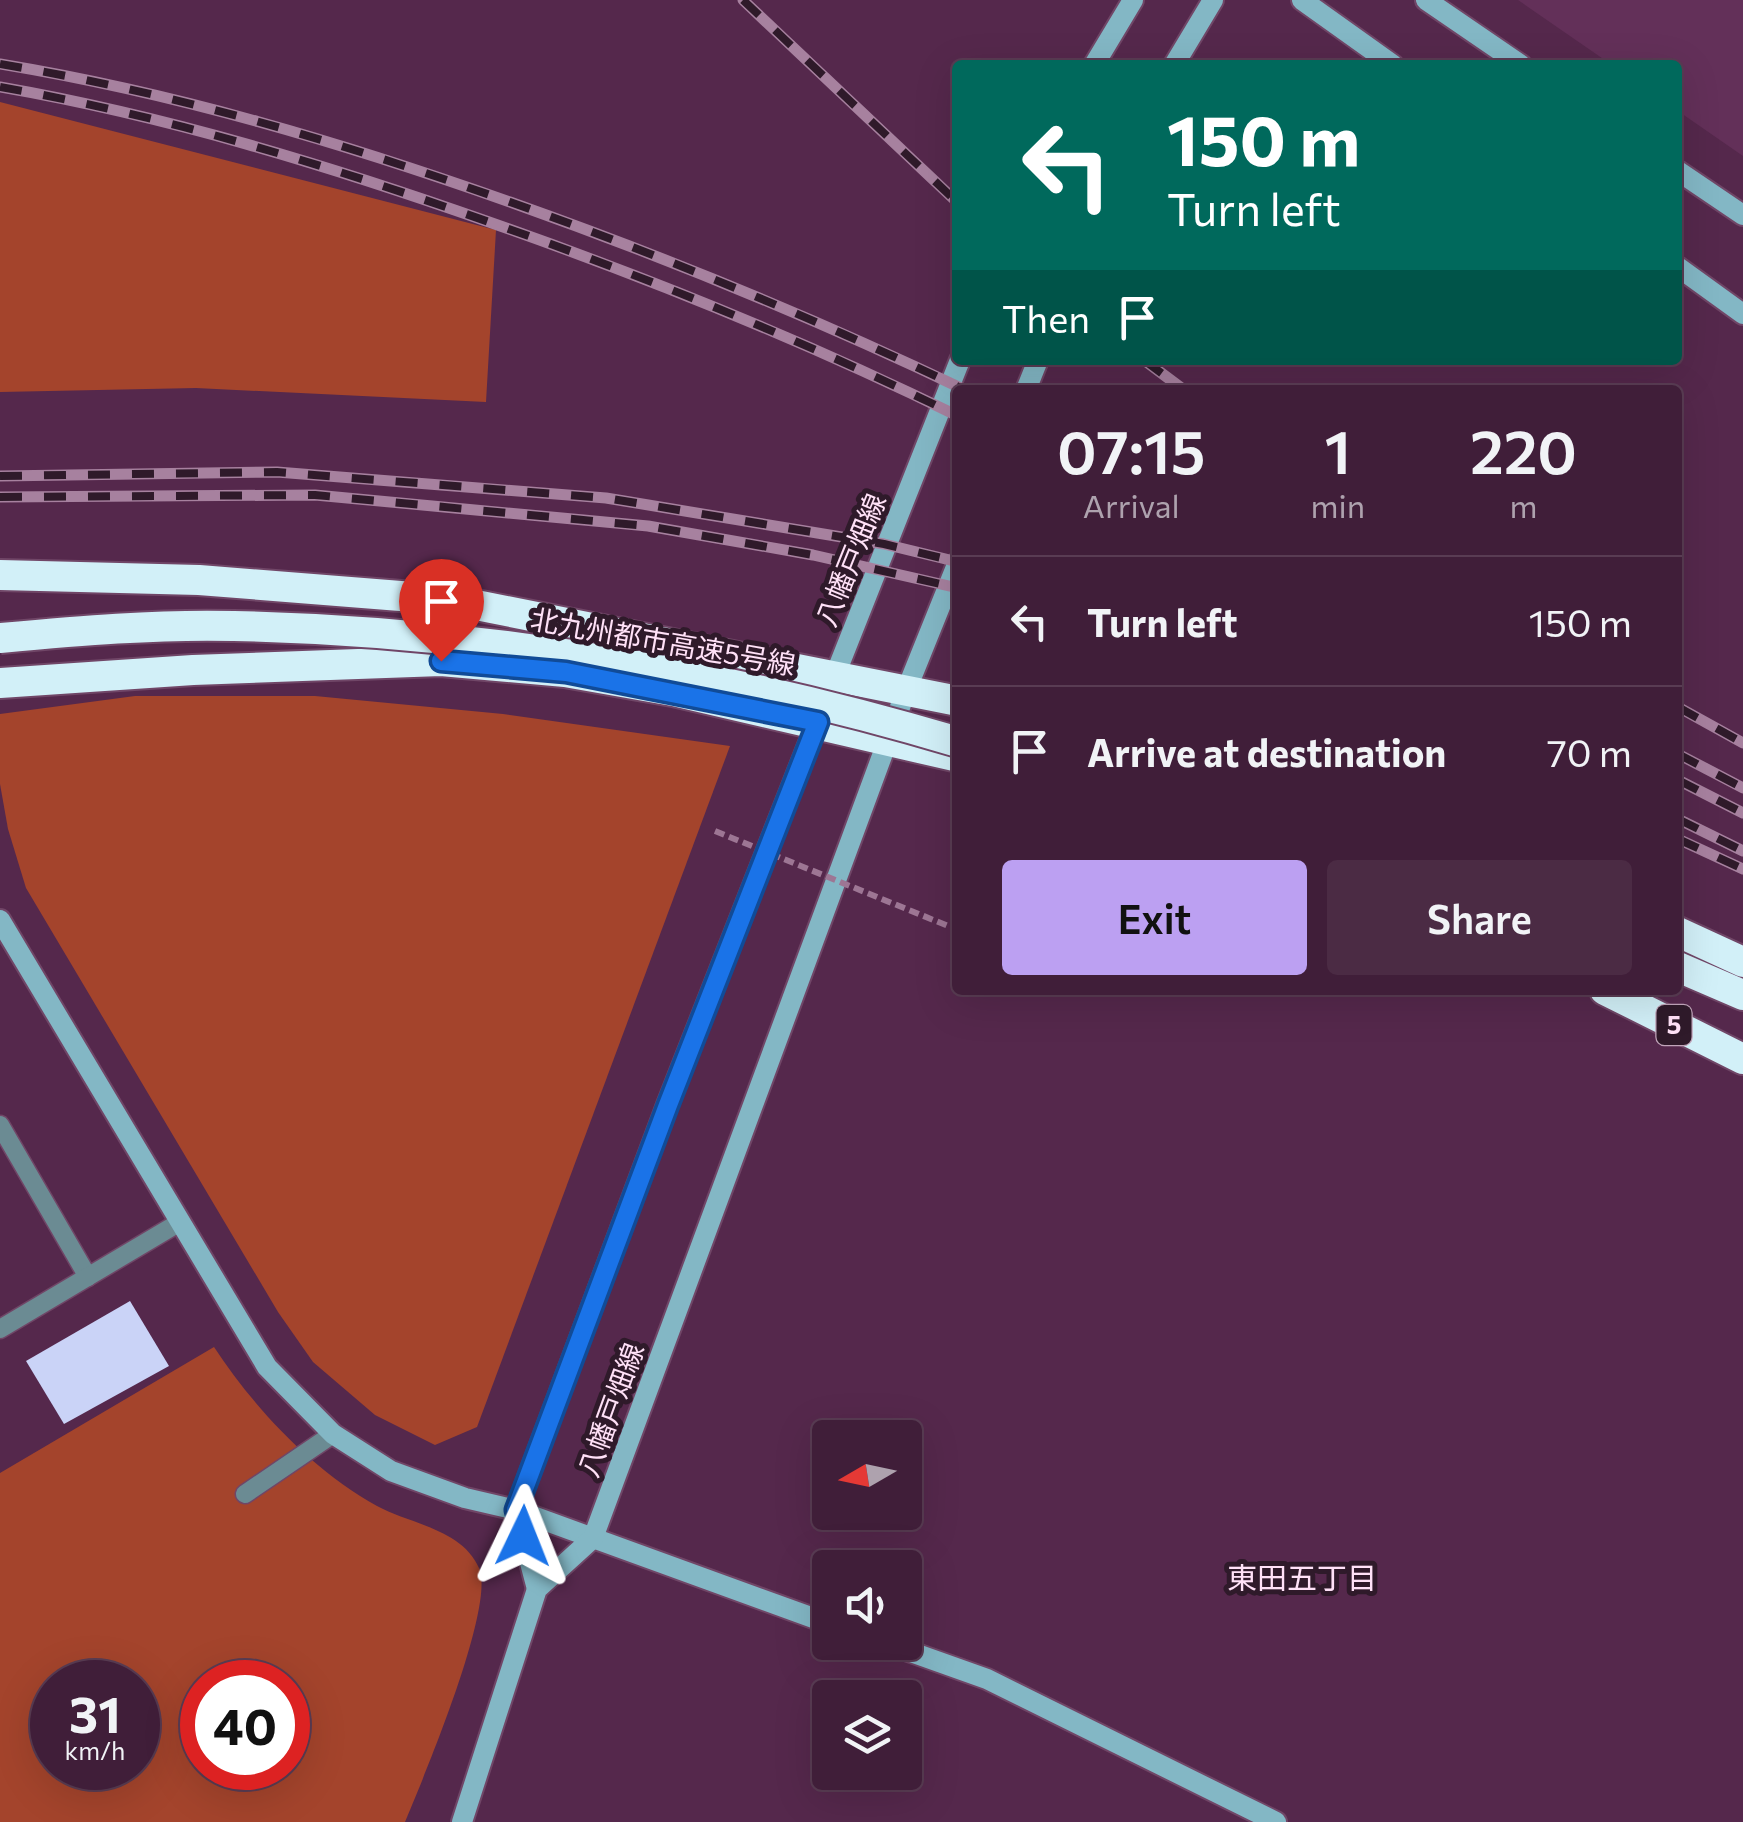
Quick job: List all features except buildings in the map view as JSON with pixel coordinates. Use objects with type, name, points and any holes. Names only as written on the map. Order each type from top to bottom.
[{"type":"highway","points":[[0,575],[199,580],[450,600],[952,700]]},
{"type":"highway","name":"北九州都市高速5号線","points":[[0,626],[232,626],[416,636],[700,677],[864,714],[952,740]]},
{"type":"highway","name":"北九州都市高速5号線","points":[[0,638],[72,631],[232,626]]},
{"type":"highway","points":[[0,683],[193,670],[441,661],[566,672],[818,722],[952,756]]},
{"type":"highway","points":[[1682,934],[1743,962]]},
{"type":"highway","points":[[1682,969],[1743,995]]},
{"type":"highway","name":"5","points":[[1615,995],[1743,1059]]},
{"type":"street","points":[[1097,60],[1133,0]]},
{"type":"street","points":[[1177,60],[1212,0]]},
{"type":"street","points":[[1302,0],[1386,60]]},
{"type":"street","points":[[1426,0],[1514,60]]},
{"type":"street","points":[[1682,174],[1743,216]]},
{"type":"street","points":[[1682,270],[1743,314]]},
{"type":"street","name":"八幡戸畑線","points":[[516,1510],[668,1105],[958,365]]},
{"type":"street","name":"八幡戸畑線","points":[[536,1589],[592,1538],[906,691],[952,577]]},
{"type":"street","points":[[0,920],[267,1367],[333,1434],[392,1470],[464,1498],[516,1510],[812,1617]]},
{"type":"street","points":[[462,1822],[536,1589],[516,1510]]},
{"type":"street","points":[[922,1656],[987,1680],[1276,1822]]},
{"type":"lane","points":[[0,1125],[88,1277]]},
{"type":"lane","points":[[0,1330],[180,1222]]},
{"type":"lane","points":[[245,1494],[333,1434]]},
{"type":"path","points":[[715,831],[952,928]]},
{"type":"shaded area","points":[[1518,0],[1743,0],[1743,156],[1682,114],[1682,60],[1605,60]]},
{"type":"shaded area","points":[[0,102],[496,230],[486,402],[196,388],[0,392]]},
{"type":"shaded area","points":[[135,696],[315,696],[503,714],[730,746],[477,1427],[435,1445],[375,1415],[313,1362],[278,1312],[26,888],[8,829],[0,784],[0,714]]},
{"type":"shaded area","points":[[214,1347],[247,1393],[307,1456],[377,1506],[461,1544],[479,1568],[481,1588],[468,1654],[405,1822],[0,1822],[0,1473]]},
{"type":"railway","points":[[743,0],[952,197]]},
{"type":"railway","points":[[0,64],[195,105],[447,180],[740,290],[954,385]]},
{"type":"railway","points":[[0,87],[186,128],[429,201],[726,312],[952,413]]},
{"type":"railway","points":[[1151,365],[1177,385]]},
{"type":"railway","points":[[0,476],[277,472],[606,498],[884,544],[952,561]]},
{"type":"railway","points":[[0,497],[315,495],[648,526],[813,555],[952,587]]},
{"type":"railway","points":[[1682,709],[1743,743]]},
{"type":"railway","points":[[1682,756],[1743,788]]},
{"type":"railway","points":[[1682,782],[1743,813]]},
{"type":"railway","points":[[1682,821],[1743,851]]},
{"type":"railway","points":[[1682,841],[1743,869]]},
{"type":"district","name":"東田五丁目","points":[[1302,1579]]},
{"type":"route","points":[[441,661],[566,672],[818,722],[668,1105],[516,1510],[523,1536]]}]
